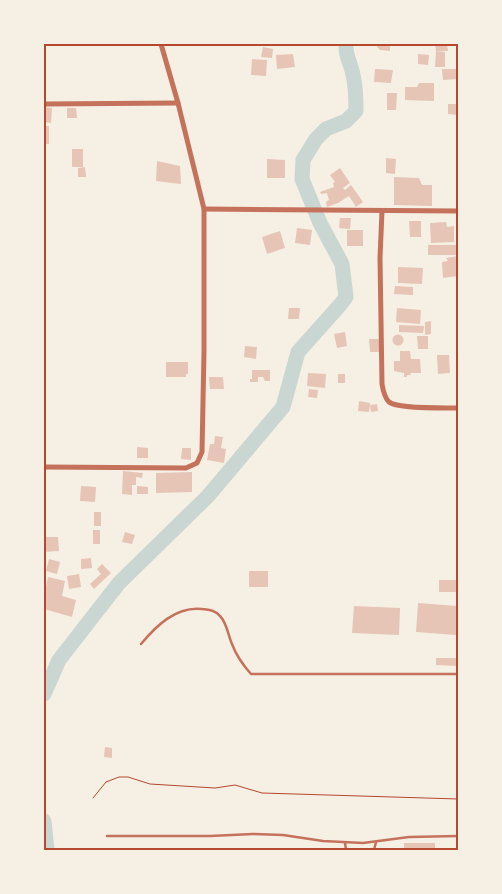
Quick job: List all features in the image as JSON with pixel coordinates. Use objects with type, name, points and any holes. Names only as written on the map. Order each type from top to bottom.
[{"type":"street","points":[[44,467],[186,468],[197,463],[202,452],[204,209],[178,103],[161,44]]},
{"type":"street","points":[[44,104],[178,103]]},
{"type":"street","points":[[204,209],[458,211]]},
{"type":"street","points":[[382,210],[380,258],[382,384],[384,395],[388,401],[396,406],[458,408]]},
{"type":"lane","points":[[141,644],[163,621],[187,610],[198,609],[214,611],[220,616],[225,623],[233,646],[244,667],[251,674],[458,674]]},
{"type":"lane","points":[[107,836],[283,834],[344,843],[376,842],[409,837],[458,836]]},
{"type":"lane","points":[[374,850],[376,842]]},
{"type":"lane","points":[[344,843],[346,850]]},
{"type":"path","points":[[93,798],[106,782],[119,777],[128,777],[150,784],[215,788],[235,785],[262,793],[458,798]]},
{"type":"building","points":[[378,44],[390,44],[390,51],[380,50],[377,47]]},
{"type":"building","points":[[435,44],[447,44],[448,51],[436,51]]},
{"type":"building","points":[[263,47],[273,49],[272,58],[261,57]]},
{"type":"building","points":[[436,51],[445,52],[445,67],[435,67]]},
{"type":"building","points":[[293,54],[295,67],[277,69],[276,55]]},
{"type":"building","points":[[418,54],[429,55],[428,65],[418,64]]},
{"type":"building","points":[[252,59],[267,60],[266,76],[251,75]]},
{"type":"building","points":[[375,69],[393,70],[391,83],[374,82]]},
{"type":"building","points":[[442,69],[458,69],[458,79],[443,80]]},
{"type":"building","points":[[419,83],[434,83],[434,101],[405,100],[405,87],[417,87]]},
{"type":"building","points":[[387,93],[397,93],[396,110],[387,110]]},
{"type":"building","points":[[448,104],[458,104],[458,115],[448,114]]},
{"type":"building","points":[[44,107],[52,108],[51,123],[44,122]]},
{"type":"building","points":[[67,108],[76,108],[77,118],[67,118]]},
{"type":"building","points":[[44,126],[49,126],[49,144],[44,144]]},
{"type":"building","points":[[72,149],[83,149],[83,167],[72,167]]},
{"type":"building","points":[[386,158],[396,159],[395,174],[386,173]]},
{"type":"building","points":[[267,159],[285,160],[285,178],[267,178]]},
{"type":"building","points":[[157,161],[180,166],[181,184],[156,181]]},
{"type":"building","points":[[85,167],[86,177],[78,177],[78,168]]},
{"type":"building","points":[[340,168],[350,183],[343,188],[345,190],[351,185],[363,202],[356,207],[349,196],[327,207],[326,202],[329,200],[327,193],[321,194],[320,192],[334,187],[333,183],[335,182],[330,175]]},
{"type":"building","points":[[394,177],[419,178],[422,185],[432,185],[432,206],[394,205]]},
{"type":"building","points":[[340,218],[351,218],[350,229],[339,228]]},
{"type":"building","points":[[409,221],[421,221],[421,237],[410,237]]},
{"type":"building","points":[[446,222],[447,227],[454,226],[454,242],[431,243],[430,223]]},
{"type":"building","points":[[297,228],[312,230],[310,245],[295,243]]},
{"type":"building","points":[[347,230],[363,230],[363,246],[347,246]]},
{"type":"building","points":[[280,231],[285,248],[267,254],[262,237]]},
{"type":"building","points":[[428,245],[458,245],[458,255],[428,255]]},
{"type":"building","points":[[458,256],[458,276],[443,278],[442,262],[448,261],[446,258]]},
{"type":"building","points":[[398,267],[423,268],[422,284],[398,283]]},
{"type":"building","points":[[395,286],[413,287],[413,295],[394,294]]},
{"type":"building","points":[[289,308],[300,308],[299,319],[288,319]]},
{"type":"building","points":[[397,308],[421,310],[420,324],[396,322]]},
{"type":"building","points":[[431,321],[431,334],[425,335],[425,322]]},
{"type":"building","points":[[399,325],[424,326],[423,333],[399,332]]},
{"type":"building","points":[[345,332],[347,346],[337,348],[334,334]]},
{"type":"building","points":[[396,335],[400,335],[403,340],[402,344],[396,345],[393,342],[393,338]]},
{"type":"building","points":[[417,336],[428,336],[428,349],[418,349]]},
{"type":"building","points":[[369,339],[379,339],[379,352],[370,352]]},
{"type":"building","points":[[245,346],[257,347],[256,359],[244,357]]},
{"type":"building","points":[[400,351],[410,351],[411,359],[420,359],[421,373],[410,373],[411,375],[404,377],[404,373],[394,371],[394,361],[400,361]]},
{"type":"building","points":[[437,355],[449,355],[450,373],[438,374]]},
{"type":"building","points":[[166,362],[188,362],[188,374],[186,374],[186,377],[166,377]]},
{"type":"building","points":[[252,370],[270,370],[270,381],[265,381],[263,377],[258,377],[258,382],[250,382]]},
{"type":"building","points":[[308,373],[326,374],[325,388],[307,386]]},
{"type":"building","points":[[338,374],[345,374],[345,383],[338,383]]},
{"type":"building","points":[[209,377],[223,377],[224,389],[210,389]]},
{"type":"building","points":[[309,389],[318,390],[317,398],[308,397]]},
{"type":"building","points":[[359,401],[370,403],[369,412],[358,411]]},
{"type":"building","points":[[377,404],[378,411],[371,412],[370,405]]},
{"type":"building","points":[[215,436],[223,437],[221,448],[226,449],[224,463],[207,460],[210,444],[214,444]]},
{"type":"building","points":[[137,447],[148,448],[148,458],[137,458]]},
{"type":"building","points":[[182,448],[191,448],[191,460],[181,459]]},
{"type":"building","points":[[123,471],[143,473],[142,478],[136,477],[136,485],[132,485],[132,495],[122,494]]},
{"type":"building","points":[[192,472],[192,492],[156,493],[156,473]]},
{"type":"building","points":[[81,486],[96,487],[95,502],[80,501]]},
{"type":"building","points":[[137,486],[148,487],[148,494],[137,494]]},
{"type":"building","points":[[94,512],[101,512],[101,526],[94,526]]},
{"type":"building","points":[[93,530],[100,530],[100,544],[93,544]]},
{"type":"building","points":[[125,532],[135,535],[132,544],[122,542]]},
{"type":"building","points":[[44,537],[58,537],[59,551],[44,552]]},
{"type":"building","points":[[91,558],[92,568],[81,569],[81,559]]},
{"type":"building","points":[[49,559],[60,562],[57,574],[46,571]]},
{"type":"building","points":[[102,564],[111,573],[94,589],[90,584],[101,574],[97,569]]},
{"type":"building","points":[[249,571],[268,571],[268,587],[249,587]]},
{"type":"building","points":[[79,574],[81,587],[69,589],[67,576]]},
{"type":"building","points":[[48,577],[65,581],[62,596],[76,600],[72,617],[44,609],[44,596]]},
{"type":"building","points":[[439,580],[458,580],[458,592],[439,592]]},
{"type":"building","points":[[418,603],[457,606],[456,635],[416,632]]},
{"type":"building","points":[[354,606],[400,608],[399,635],[352,633]]},
{"type":"building","points":[[436,658],[458,658],[458,666],[436,665]]},
{"type":"building","points":[[105,747],[112,748],[112,758],[104,757]]},
{"type":"building","points":[[404,843],[435,843],[435,850],[404,850]]},
{"type":"waterway","points":[[44,694],[59,660],[119,583],[208,496],[283,407],[298,352],[346,297],[342,264],[320,223],[302,179],[303,160],[316,139],[326,129],[346,121],[356,111],[355,84],[346,52],[346,44]]},
{"type":"waterway","points":[[44,821],[47,850]]}]
